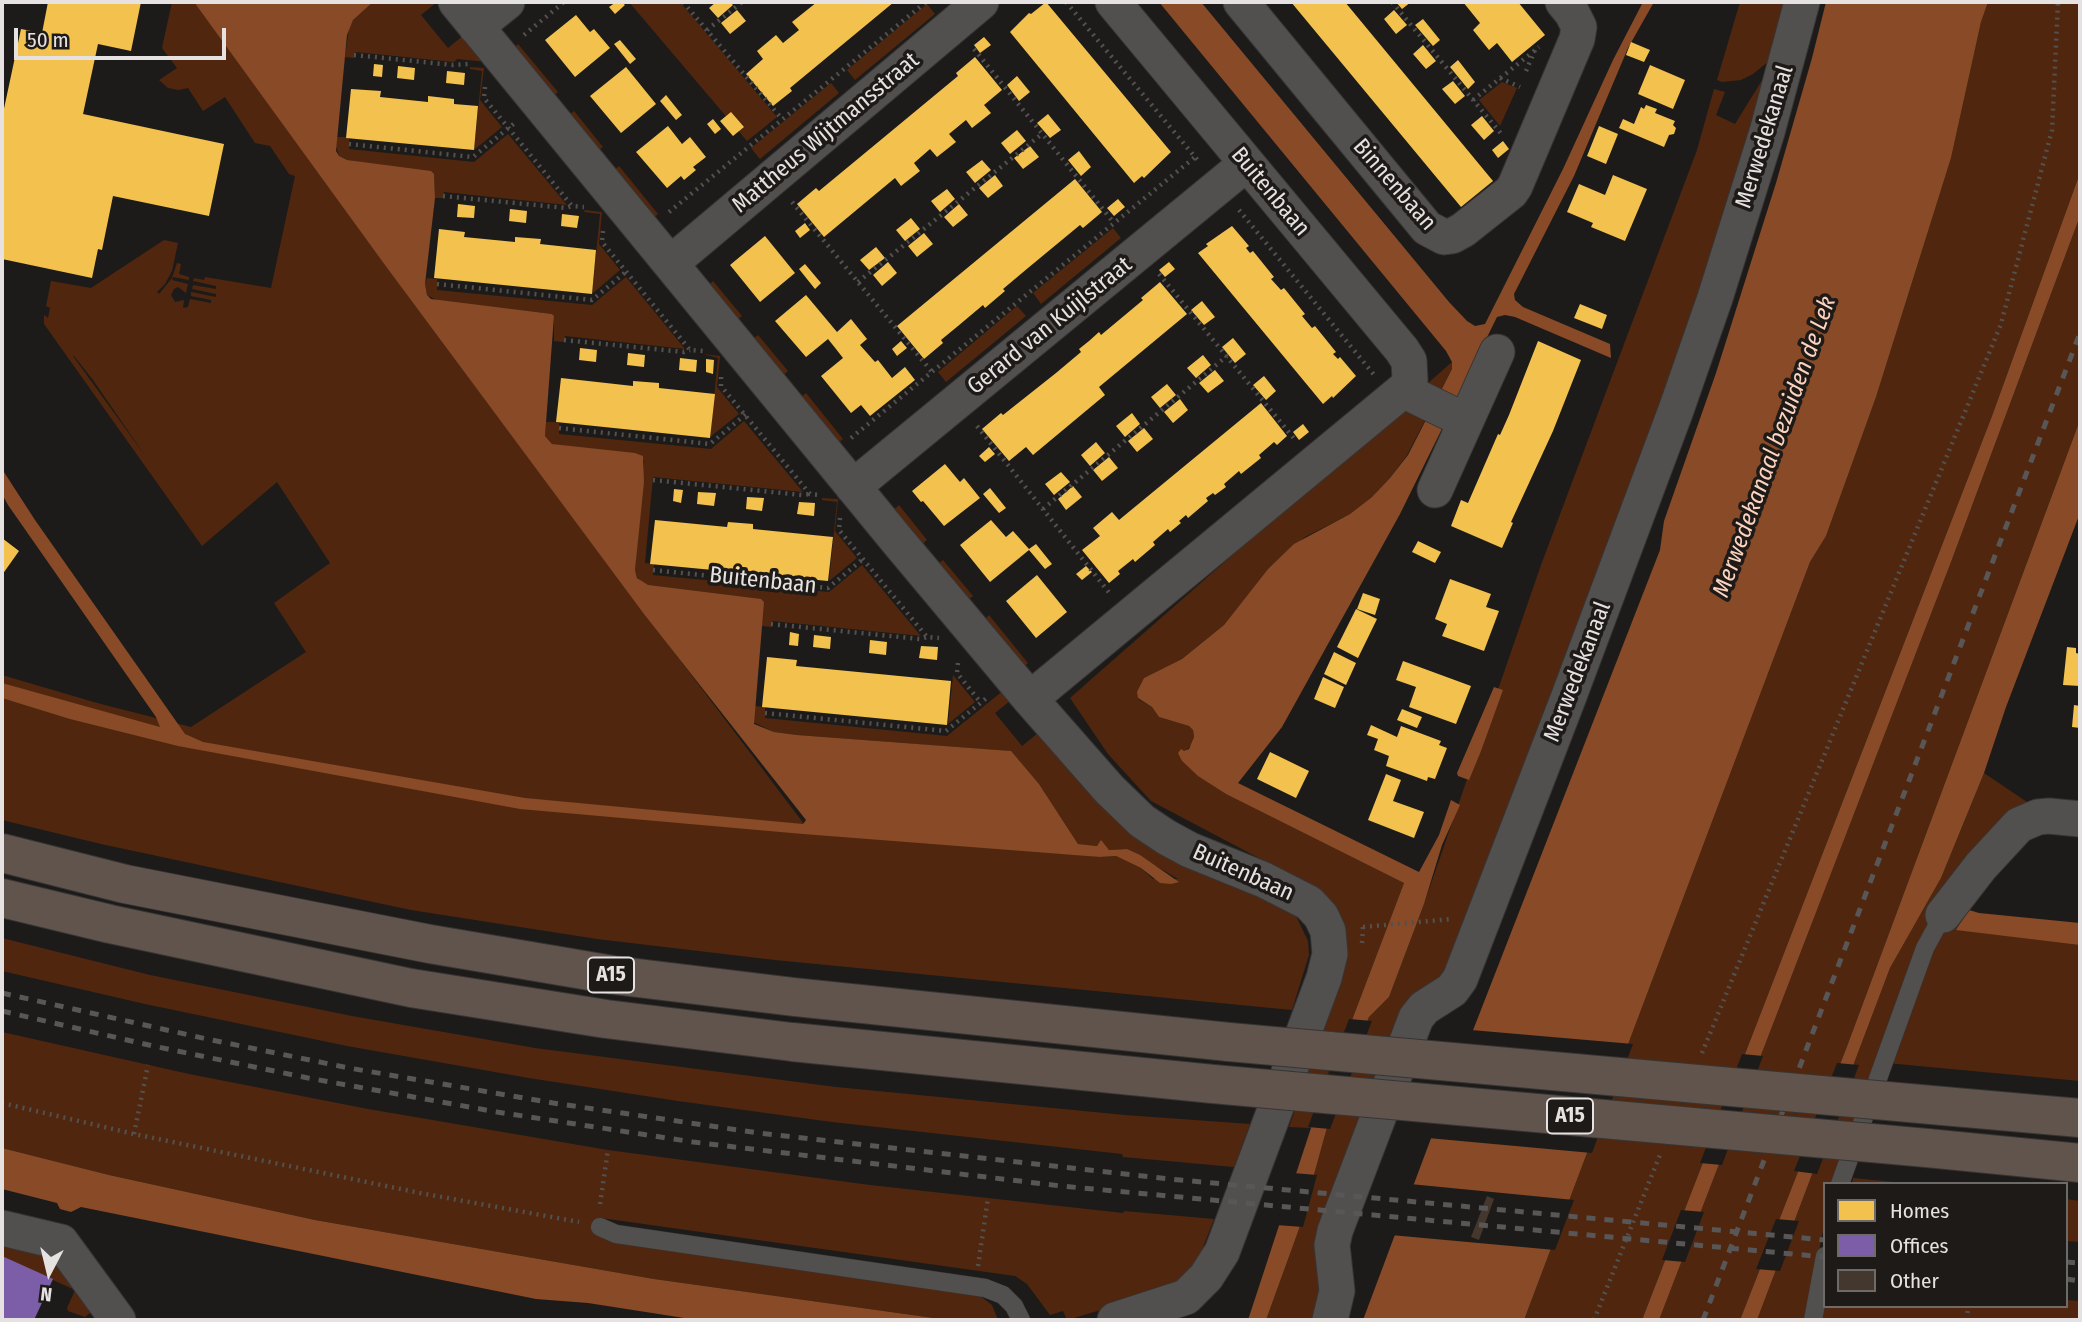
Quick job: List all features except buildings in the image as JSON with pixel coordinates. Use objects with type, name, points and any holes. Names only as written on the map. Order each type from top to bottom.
[{"type":"highway","name":"A15","points":[[2,853],[125,884],[430,944],[613,975],[794,997],[1230,1042],[2080,1118]]},
{"type":"highway","name":"A15","points":[[2,898],[110,924],[411,988],[606,1019],[792,1042],[1213,1084],[2080,1163]]},
{"type":"street","points":[[466,14],[507,2]]},
{"type":"street","name":"Mattheus Wijtmansstraat","points":[[664,242],[981,2]]},
{"type":"street","name":"Buitenbaan","points":[[1113,2],[1402,350],[1409,362],[1415,393]]},
{"type":"street","name":"Binnenbaan","points":[[1241,2],[1427,228],[1444,237],[1463,230],[1511,192],[1577,39],[1579,27],[1569,9]]},
{"type":"street","name":"Merwedekanaal","points":[[1330,1320],[1337,1291],[1332,1245],[1335,1231],[1416,1018],[1423,1008],[1452,990],[1460,979],[1574,684],[1676,411],[1715,298],[1767,132],[1802,2]]},
{"type":"street","name":"Buitenbaan","points":[[466,14],[494,61],[539,103],[664,242],[775,390],[842,497],[1021,688],[1109,789],[1142,821],[1190,850],[1264,880],[1308,903],[1321,916],[1328,931],[1330,954],[1324,978],[1222,1252],[1206,1278],[1186,1297],[1115,1320]]},
{"type":"street","name":"Gerard van Kuijlstraat","points":[[842,497],[1247,164]]},
{"type":"street","points":[[1435,490],[1462,419],[1497,352]]},
{"type":"street","points":[[1021,688],[1314,464],[1415,393],[1462,419]]},
{"type":"street","points":[[1943,915],[1981,866],[2019,825],[2038,817],[2080,819]]},
{"type":"street","points":[[2,1228],[61,1242],[118,1320]]},
{"type":"lane","points":[[1841,1182],[1925,948],[1943,915]]},
{"type":"lane","points":[[600,1227],[617,1234],[985,1288],[1003,1294],[1014,1306],[1021,1320]]},
{"type":"lane","points":[[1813,1320],[1823,1267]]},
{"type":"path","points":[[564,2],[494,61],[484,99],[572,206]]},
{"type":"path","points":[[684,2],[782,119]]},
{"type":"path","points":[[707,30],[742,2]]},
{"type":"path","points":[[437,285],[592,300],[664,242],[782,119],[926,2]]},
{"type":"path","points":[[1392,2],[1507,142]]},
{"type":"path","points":[[1699,1061],[2001,324],[2052,130],[2058,2]]},
{"type":"path","points":[[1473,100],[1500,79],[1569,9]]},
{"type":"path","points":[[969,43],[1114,223]]},
{"type":"path","points":[[354,55],[494,61]]},
{"type":"path","points":[[1500,79],[1520,87]]},
{"type":"path","points":[[349,144],[473,157],[539,103]]},
{"type":"path","points":[[858,282],[1042,134]]},
{"type":"path","points":[[851,438],[1195,157]]},
{"type":"path","points":[[786,195],[932,372]]},
{"type":"path","points":[[443,196],[566,208],[594,208]]},
{"type":"path","points":[[604,220],[602,242],[690,350]]},
{"type":"path","points":[[1155,269],[1314,464]]},
{"type":"path","points":[[564,340],[684,352],[712,352]]},
{"type":"path","points":[[1043,509],[1227,356]]},
{"type":"path","points":[[722,375],[720,386],[810,494]]},
{"type":"path","points":[[559,428],[710,444],[775,390]]},
{"type":"path","points":[[972,420],[1114,598]]},
{"type":"path","points":[[653,480],[842,497],[839,530],[927,637]]},
{"type":"path","name":"Buitenbaan","points":[[653,570],[828,588],[863,559]]},
{"type":"path","points":[[771,624],[920,639],[949,639]]},
{"type":"path","points":[[959,652],[957,673],[981,702]]},
{"type":"path","points":[[765,713],[946,731],[981,702],[1021,688]]},
{"type":"path","points":[[1380,925],[1422,921]]},
{"type":"path","points":[[135,1130],[148,1065]]},
{"type":"path","points":[[2,1103],[419,1193],[600,1227]]},
{"type":"path","points":[[600,1205],[608,1150]]},
{"type":"path","points":[[1594,1320],[1662,1151]]},
{"type":"path","points":[[980,1254],[988,1198]]},
{"type":"shaded area","points":[[172,2],[194,2],[637,603],[804,824],[1100,857],[1116,856],[1141,868],[1153,879],[1178,879],[1127,849],[1109,850],[1100,844],[1078,844],[1039,784],[1009,751],[797,735],[774,732],[753,722],[754,706],[765,707],[765,718],[947,736],[1004,690],[1010,701],[995,713],[1022,746],[1038,733],[1144,843],[1188,868],[1274,899],[1296,916],[1308,941],[1309,955],[1292,1010],[775,960],[597,939],[411,910],[101,844],[2,820],[2,675],[191,727],[306,652],[274,603],[330,563],[277,482],[202,546],[44,324],[44,315],[48,318],[50,308],[46,306],[51,281],[91,288],[164,240],[178,243],[172,271],[157,292],[159,294],[172,278],[177,263],[181,264],[179,274],[189,277],[189,280],[173,277],[172,280],[188,284],[186,293],[178,287],[171,295],[175,302],[184,300],[183,308],[188,307],[190,299],[211,303],[211,300],[191,296],[191,292],[216,297],[216,294],[192,289],[193,285],[216,289],[216,286],[193,281],[194,278],[204,280],[205,277],[271,288],[295,176],[289,174],[270,146],[255,143],[225,97],[203,111],[188,88],[168,88],[159,80],[177,68],[162,48]],"holes":[[[73,356],[93,380],[146,457]]]},
{"type":"shaded area","points":[[373,2],[437,2],[421,15],[448,48],[464,35],[487,62],[457,59],[454,62],[355,52],[354,58],[345,57],[349,28],[353,20]]},
{"type":"shaded area","points":[[629,2],[680,2],[777,117],[747,141]]},
{"type":"shaded area","points":[[1740,2],[1795,2],[1769,61],[1741,80],[1722,82],[1717,80]]},
{"type":"shaded area","points":[[1988,2],[2080,2],[2080,173],[1992,416],[1642,1320],[1524,1320],[1810,562],[1826,536],[1876,397],[1951,158],[1981,22]]},
{"type":"shaded area","points":[[927,4],[935,14],[855,80],[847,70]]},
{"type":"shaded area","points":[[518,44],[558,92],[552,97],[513,49]]},
{"type":"shaded area","points":[[470,67],[484,68],[480,100],[502,127],[474,150],[482,71]]},
{"type":"shaded area","points":[[1774,69],[1765,118],[1451,982],[1416,1005],[1324,1320],[1266,1320],[1299,1229],[1328,1124],[1369,1017],[1389,997],[1424,904],[1541,565],[1697,150],[1714,89],[1725,92],[1716,115],[1735,124],[1761,82]]},
{"type":"shaded area","points":[[1502,82],[1517,88],[1500,126],[1479,100]]},
{"type":"shaded area","points":[[831,83],[839,93],[760,159],[751,148]]},
{"type":"shaded area","points":[[574,111],[603,147],[597,151],[568,116]]},
{"type":"shaded area","points":[[508,134],[567,205],[444,192],[443,198],[435,198],[434,176],[347,160],[339,156],[336,146],[337,137],[344,137],[349,138],[349,149],[474,162]]},
{"type":"shaded area","points":[[619,166],[658,214],[652,219],[613,171]]},
{"type":"shaded area","points":[[584,212],[602,212],[599,244],[620,270],[592,294],[600,214]]},
{"type":"shaded area","points":[[2080,216],[2080,420],[1846,1049],[1740,1320],[1659,1320],[1951,562]]},
{"type":"shaded area","points":[[1113,228],[1121,238],[1041,304],[1033,293]]},
{"type":"shaded area","points":[[626,277],[685,349],[565,336],[564,342],[554,341],[552,314],[438,301],[427,295],[425,284],[427,278],[437,279],[437,290],[592,305]]},
{"type":"shaded area","points":[[713,281],[742,316],[736,321],[708,286]]},
{"type":"shaded area","points":[[1017,306],[1026,316],[946,382],[938,372]]},
{"type":"shaded area","points":[[758,335],[788,371],[782,376],[752,340]]},
{"type":"shaded area","points":[[703,354],[720,356],[717,387],[739,414],[710,437],[718,358]]},
{"type":"shaded area","points":[[1452,362],[1452,369],[1407,455],[1390,478],[1350,514],[1305,537],[1268,569],[1224,625],[1182,659],[1144,678],[1138,699],[1152,707],[1159,717],[1189,726],[1193,730],[1191,745],[1181,756],[1182,761],[1199,776],[1226,794],[1404,883],[1311,1128],[1289,1127],[1341,980],[1310,885],[1151,801],[1108,754],[1070,698]]},
{"type":"shaded area","points":[[806,393],[843,439],[837,444],[800,398]]},
{"type":"shaded area","points":[[744,421],[803,492],[653,477],[645,563],[654,564],[653,575],[829,592],[862,565],[921,636],[772,621],[771,627],[762,626],[762,623],[645,585],[637,577],[635,570],[644,460],[552,444],[545,436],[546,422],[554,422],[559,423],[559,434],[711,449]]},
{"type":"shaded area","points":[[822,498],[838,499],[835,531],[857,558],[829,581],[837,502]]},
{"type":"shaded area","points":[[899,505],[927,540],[921,545],[892,511]]},
{"type":"shaded area","points":[[943,560],[973,596],[967,601],[937,565]]},
{"type":"shaded area","points":[[989,615],[1028,663],[1023,668],[983,621]]},
{"type":"shaded area","points":[[953,675],[975,702],[948,724]]},
{"type":"shaded area","points":[[1984,773],[2027,802],[1939,909],[2080,927],[2080,1081],[1876,1062],[1834,1182],[1823,1182],[1823,1231],[1806,1320],[1757,1320],[1890,968],[1941,878]]},
{"type":"shaded area","points":[[2,938],[150,975],[352,1016],[535,1048],[836,1087],[1125,1115],[1250,1124],[1234,1167],[1123,1157],[1122,1154],[832,1122],[678,1101],[347,1046],[2,971]]},
{"type":"shaded area","points":[[2,1032],[189,1074],[368,1109],[608,1150],[870,1185],[1123,1213],[1214,1219],[1200,1255],[1178,1283],[1165,1291],[1067,1320],[1063,1311],[1050,1315],[1027,1284],[1015,1276],[601,1218],[599,1234],[979,1295],[992,1305],[998,1320],[948,1320],[654,1279],[315,1220],[109,1175],[2,1148]]},
{"type":"shaded area","points":[[1853,1178],[1894,1182],[1852,1182]]},
{"type":"shaded area","points":[[2068,1199],[2080,1201],[2080,1242],[2068,1241]]},
{"type":"shaded area","points":[[2,1242],[51,1255],[91,1310],[90,1313],[85,1317],[68,1311],[75,1290],[2,1257]]},
{"type":"shaded area","points":[[2068,1300],[2080,1301],[2080,1320],[1822,1320],[1824,1308],[2068,1308]]},
{"type":"water","points":[[194,2],[373,2],[353,20],[347,35],[336,151],[347,160],[431,171],[434,174],[435,198],[425,284],[427,295],[431,299],[554,316],[545,436],[552,444],[643,456],[644,482],[635,570],[637,578],[648,585],[761,599],[764,602],[754,724],[774,732],[797,735],[1011,751],[1039,784],[1078,844],[1097,846],[1101,840],[1109,850],[1127,849],[1179,882],[1160,883],[1141,868],[1116,856],[1100,857],[803,834],[520,809],[178,746],[70,719],[2,698],[2,683],[160,727],[156,717],[8,505],[2,494],[2,469],[185,734],[203,742],[525,798],[803,824],[806,820],[644,614]]},
{"type":"water","points":[[1159,2],[1201,2],[1449,302],[1475,326],[1485,324],[1643,2],[1654,2],[1628,48],[1574,176],[1514,294],[1515,300],[1523,307],[1610,344],[1611,358],[1515,317],[1497,317],[1400,514],[1282,727],[1238,783],[1419,872],[1439,835],[1451,800],[1460,805],[1442,845],[1424,904],[1389,997],[1369,1017],[1328,1124],[1299,1229],[1266,1320],[1248,1320],[1311,1128],[1404,883],[1226,794],[1198,776],[1182,761],[1178,753],[1181,749],[1189,749],[1194,737],[1193,730],[1189,726],[1159,717],[1152,707],[1138,698],[1137,692],[1144,678],[1182,659],[1224,625],[1268,569],[1294,544],[1350,514],[1372,497],[1408,455],[1452,369],[1452,362],[1446,351]]},
{"type":"water","name":"Merwedekanaal bezuiden de Lek","points":[[1826,2],[1988,2],[1981,22],[1951,158],[1876,397],[1826,536],[1810,562],[1524,1320],[1363,1320],[1660,550],[1664,521],[1716,373],[1776,183]]},
{"type":"water","points":[[2080,173],[2080,216],[1951,562],[1659,1320],[1642,1320],[1992,416]]},
{"type":"water","points":[[2080,420],[2080,513],[2006,707],[1984,773],[1941,878],[1890,968],[1757,1320],[1740,1320],[1846,1049]]},
{"type":"water","points":[[1494,687],[1503,690],[1469,780],[1457,773]]},
{"type":"water","points":[[1969,910],[2080,923],[2080,945],[1956,930]]},
{"type":"water","points":[[2,1148],[109,1175],[315,1220],[654,1279],[948,1320],[697,1320],[588,1303],[536,1299],[81,1207],[71,1212],[60,1209],[57,1203],[2,1189]]},
{"type":"pier","points":[[1349,1019],[1372,1021],[1330,1129],[1308,1127]]},
{"type":"pier","points":[[1471,1030],[1633,1044],[1592,1153],[1428,1138]]},
{"type":"pier","points":[[1742,1054],[1763,1056],[1722,1165],[1700,1163]]},
{"type":"pier","points":[[1837,1063],[1859,1065],[1817,1174],[1794,1171]]},
{"type":"pier","points":[[1293,1173],[1317,1175],[1303,1227],[1276,1225]]},
{"type":"pier","points":[[1410,1184],[1574,1200],[1555,1250],[1391,1235]]},
{"type":"pier","points":[[1681,1210],[1704,1212],[1685,1262],[1662,1260]]},
{"type":"pier","points":[[1776,1219],[1799,1221],[1780,1271],[1756,1269]]},
{"type":"railway","points":[[1703,1320],[2080,333]]},
{"type":"railway","points":[[2,993],[349,1068],[553,1103],[759,1133],[1170,1179],[1823,1240]]},
{"type":"railway","points":[[2,1011],[308,1078],[497,1112],[693,1142],[1061,1186],[1823,1257]]},
{"type":"railway","points":[[2068,1262],[2080,1263]]},
{"type":"railway","points":[[2068,1279],[2080,1281]]}]
